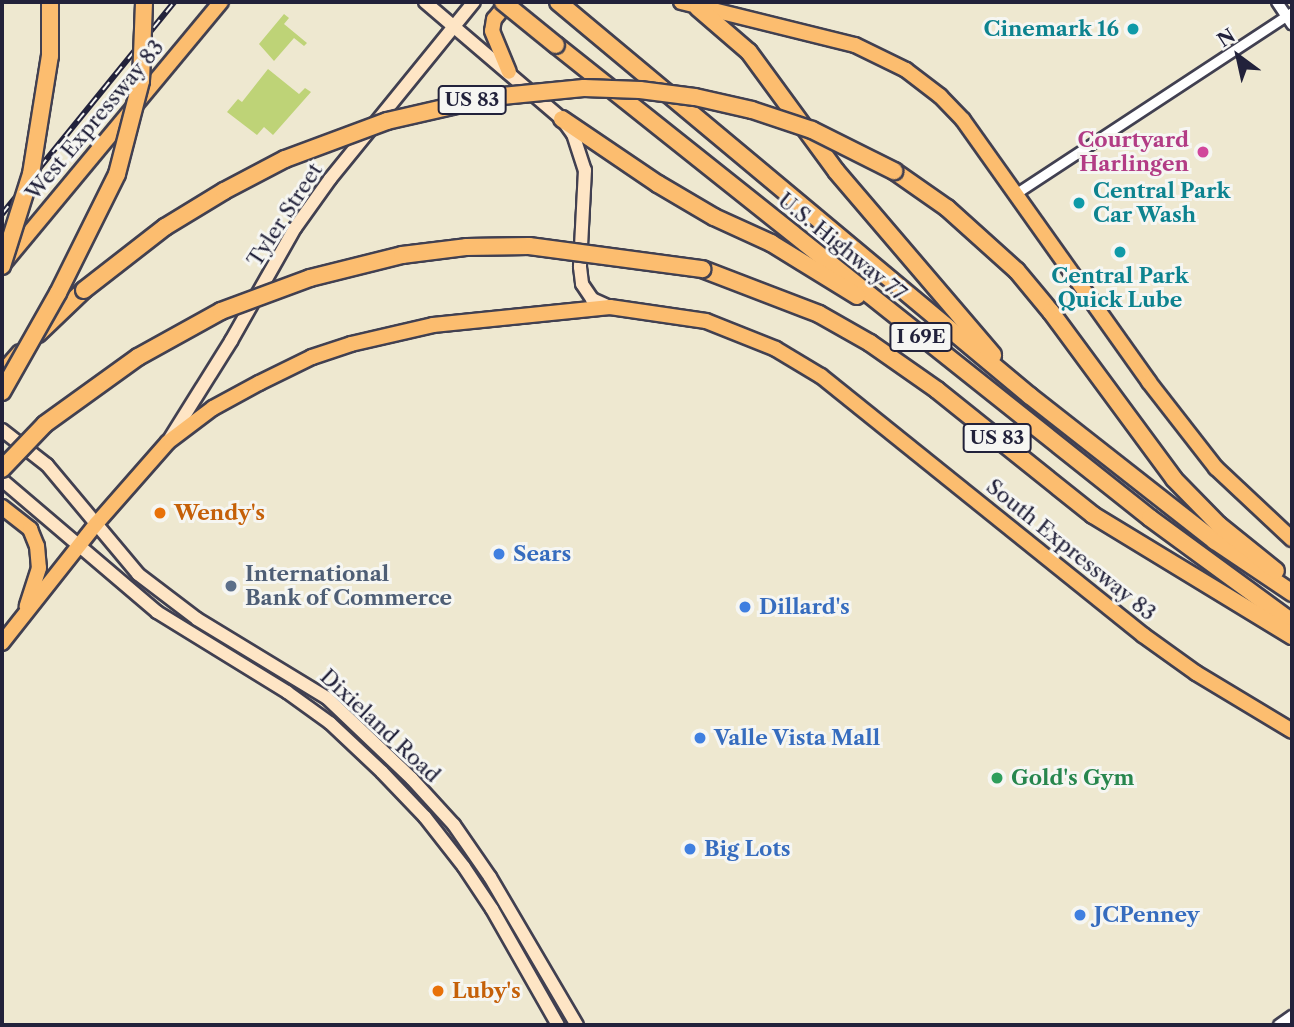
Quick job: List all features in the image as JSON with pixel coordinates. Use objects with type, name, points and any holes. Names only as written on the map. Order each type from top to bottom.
[{"type":"highway","points":[[2,265],[33,162],[50,56],[50,2]]},
{"type":"highway","points":[[2,392],[58,293],[117,174],[141,81],[144,2]]},
{"type":"highway","name":"U.S. Highway 77","points":[[505,2],[1150,518],[1292,622]]},
{"type":"highway","name":"U.S. Highway 77","points":[[558,2],[1030,396],[1215,541],[1292,593]]},
{"type":"highway","points":[[698,8],[749,52],[861,201],[1030,396]]},
{"type":"highway","name":"US 83","points":[[2,374],[84,290],[137,247],[194,208],[254,174],[318,145],[387,121],[445,106],[528,92],[584,88],[681,94],[782,119],[840,143],[894,171],[947,208],[1017,271],[1051,312],[1174,479],[1219,525],[1292,585]]},
{"type":"highway","points":[[562,119],[658,184],[714,217],[771,243],[918,335]]},
{"type":"highway","name":"US 83","points":[[2,469],[45,424],[138,357],[221,311],[310,278],[402,255],[466,247],[517,246],[702,269],[819,314],[870,343],[937,390],[1093,514],[1292,636]]},
{"type":"main road","name":"West Expressway 83","points":[[2,265],[221,2]]},
{"type":"main road","name":"South Expressway 83","points":[[425,2],[562,119],[582,154],[585,170],[580,267],[582,284],[592,299],[610,307],[706,321],[755,339],[821,376],[1143,635],[1196,673],[1292,731]]},
{"type":"main road","name":"Tyler Street","points":[[168,442],[231,341],[295,228],[330,179],[474,2]]},
{"type":"main road","points":[[505,2],[494,19],[492,31],[509,72]]},
{"type":"main road","points":[[681,2],[839,40],[906,70],[930,87],[963,120],[1149,382],[1216,468],[1292,539]]},
{"type":"main road","points":[[2,643],[96,524],[168,442],[214,408],[259,383],[312,357],[351,344],[433,325],[610,307]]},
{"type":"main road","name":"Dixieland Road","points":[[2,430],[47,465],[130,566],[156,589],[197,618],[327,698],[412,779],[454,825],[478,859],[520,925],[577,1025]]},
{"type":"main road","name":"Dixieland Road","points":[[2,480],[158,612],[258,673],[330,723],[382,772],[425,817],[464,867],[492,909],[558,1025]]},
{"type":"main road","points":[[2,507],[30,529],[37,546],[39,568],[25,614]]},
{"type":"street","points":[[1015,194],[1290,17],[1277,2]]},
{"type":"street","points":[[1279,1025],[1292,1016]]},
{"type":"green space","points":[[284,14],[289,18],[284,24],[307,43],[304,46],[294,38],[274,61],[259,44]]},
{"type":"green space","points":[[268,69],[299,94],[305,88],[311,92],[273,135],[264,127],[257,135],[227,112],[238,99],[242,102]]},
{"type":"railway","points":[[2,214],[174,2]]},
{"type":"place","name":"Cinemark 16","points":[[1133,29]]},
{"type":"place","name":"Courtyard Harlingen","points":[[1203,152]]},
{"type":"place","name":"Central Park Car Wash","points":[[1079,203]]},
{"type":"place","name":"Central Park Quick Lube","points":[[1120,252]]},
{"type":"place","name":"Wendy's","points":[[160,513]]},
{"type":"place","name":"Sears","points":[[499,554]]},
{"type":"place","name":"International Bank of Commerce","points":[[231,586]]},
{"type":"place","name":"Dillard's","points":[[745,607]]},
{"type":"place","name":"Valle Vista Mall","points":[[700,738]]},
{"type":"place","name":"Gold's Gym","points":[[997,778]]},
{"type":"place","name":"Big Lots","points":[[690,849]]},
{"type":"place","name":"JCPenney","points":[[1080,915]]},
{"type":"place","name":"Luby's","points":[[438,991]]}]
